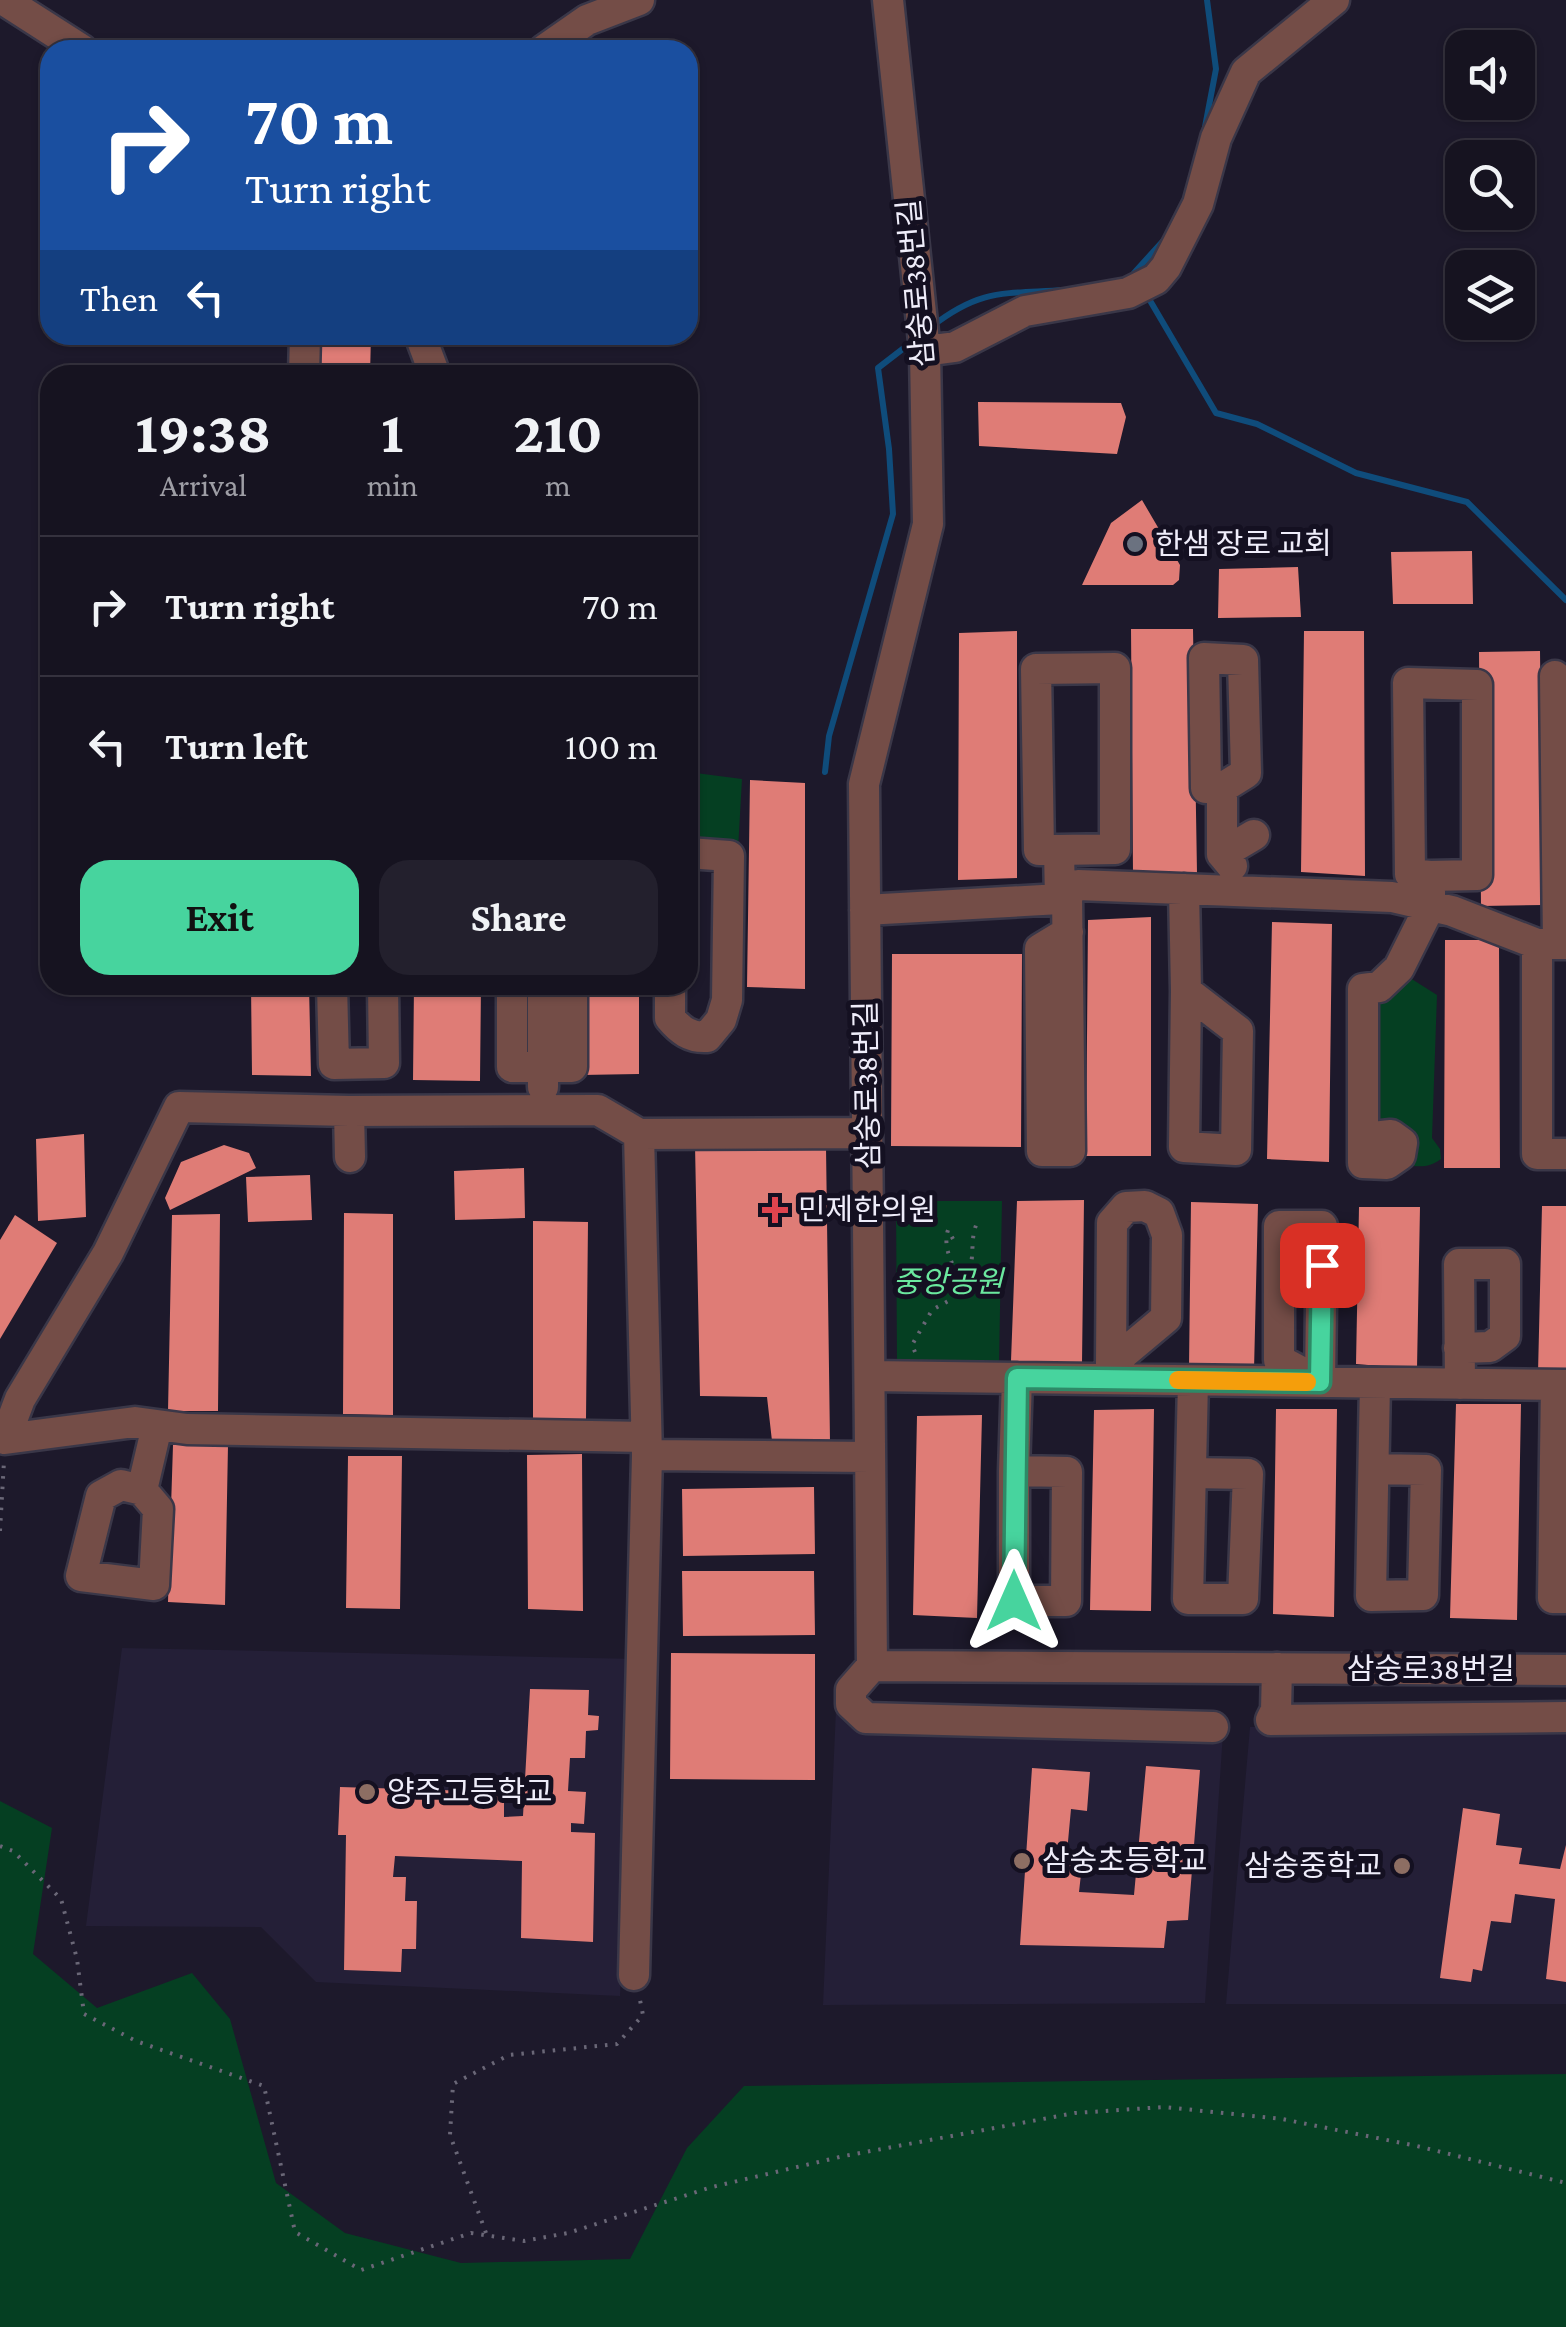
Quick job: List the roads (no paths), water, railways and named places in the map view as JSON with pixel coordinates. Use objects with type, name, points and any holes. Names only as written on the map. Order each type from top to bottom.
[{"type":"street","points":[[4,0],[66,40]]},
{"type":"street","points":[[558,40],[587,20],[639,0]]},
{"type":"street","name":"삼숭로38번길","points":[[888,0],[923,339],[928,524],[864,784],[872,1666],[1566,1670]]},
{"type":"street","points":[[923,339],[956,348],[1024,311],[1141,286],[1166,267],[1198,204],[1216,138],[1246,72],[1334,0]]},
{"type":"street","points":[[1115,668],[1115,849],[1060,850],[1038,850],[1036,669],[1115,668]]},
{"type":"street","points":[[1555,676],[1554,943],[1537,1154],[1566,1154]]},
{"type":"street","points":[[865,910],[1063,896],[1078,885],[1392,897],[1430,891],[1478,875],[1478,685],[1408,683],[1410,874],[1430,891],[1452,911],[1554,943]]},
{"type":"street","points":[[1222,788],[1222,854],[1252,892]]},
{"type":"street","points":[[1222,854],[1254,835]]},
{"type":"street","points":[[1060,850],[1068,932],[1070,1151],[1042,1152],[1040,949],[1068,932]]},
{"type":"street","points":[[670,995],[670,1018],[680,1030],[696,1038],[707,1037],[721,1020],[726,1000],[728,856],[698,854]]},
{"type":"street","points":[[1184,889],[1184,1147],[1236,1150],[1238,1031],[1186,991]]},
{"type":"street","points":[[1364,1146],[1363,989],[1378,987],[1399,968],[1430,891]]},
{"type":"street","points":[[332,995],[334,1064],[384,1064],[384,995]]},
{"type":"street","points":[[512,995],[512,1067],[572,1067],[572,995]]},
{"type":"street","points":[[543,995],[544,1110]]},
{"type":"street","points":[[2,1439],[20,1399],[92,1280],[179,1107],[598,1110],[639,1134],[867,1133]]},
{"type":"street","points":[[349,1111],[350,1157]]},
{"type":"street","points":[[634,1975],[646,1446],[639,1134]]},
{"type":"street","points":[[1279,1226],[1322,1226],[1320,1382],[1279,1360],[1279,1226]]},
{"type":"street","points":[[1459,1348],[1460,1384]]},
{"type":"street","points":[[870,1376],[1017,1378],[1111,1372],[1193,1381],[1561,1385],[1553,1598],[1566,1598]]},
{"type":"street","points":[[1014,1471],[1017,1378]]},
{"type":"street","points":[[1192,1473],[1193,1381]]},
{"type":"street","points":[[1374,1469],[1375,1383]]},
{"type":"street","points":[[2,1439],[120,1423],[870,1457]]},
{"type":"street","points":[[142,1490],[157,1426]]},
{"type":"street","points":[[872,1666],[850,1690],[851,1704],[866,1718],[1213,1727]]},
{"type":"street","points":[[1277,1668],[1276,1710],[1271,1720],[1566,1717]]},
{"type":"waterway","points":[[1204,132],[1216,69],[1207,0]]},
{"type":"waterway","points":[[1136,277],[1134,273],[1163,241]]},
{"type":"waterway","points":[[931,327],[979,299],[1064,290]]},
{"type":"waterway","points":[[1145,292],[1216,413],[1257,424],[1356,473],[1467,502],[1566,600]]},
{"type":"waterway","points":[[825,772],[829,736],[893,514],[878,368],[913,341]]},
{"type":"place","name":"한샘 장로 교회","points":[[1135,544]]},
{"type":"place","name":"민제한의원","points":[[775,1210]]},
{"type":"place","name":"양주고등학교","points":[[367,1792]]},
{"type":"place","name":"삼숭초등학교","points":[[1022,1861]]},
{"type":"place","name":"삼숭중학교","points":[[1402,1866]]},
{"type":"park label","name":"중앙공원","points":[[948,1282]]}]
